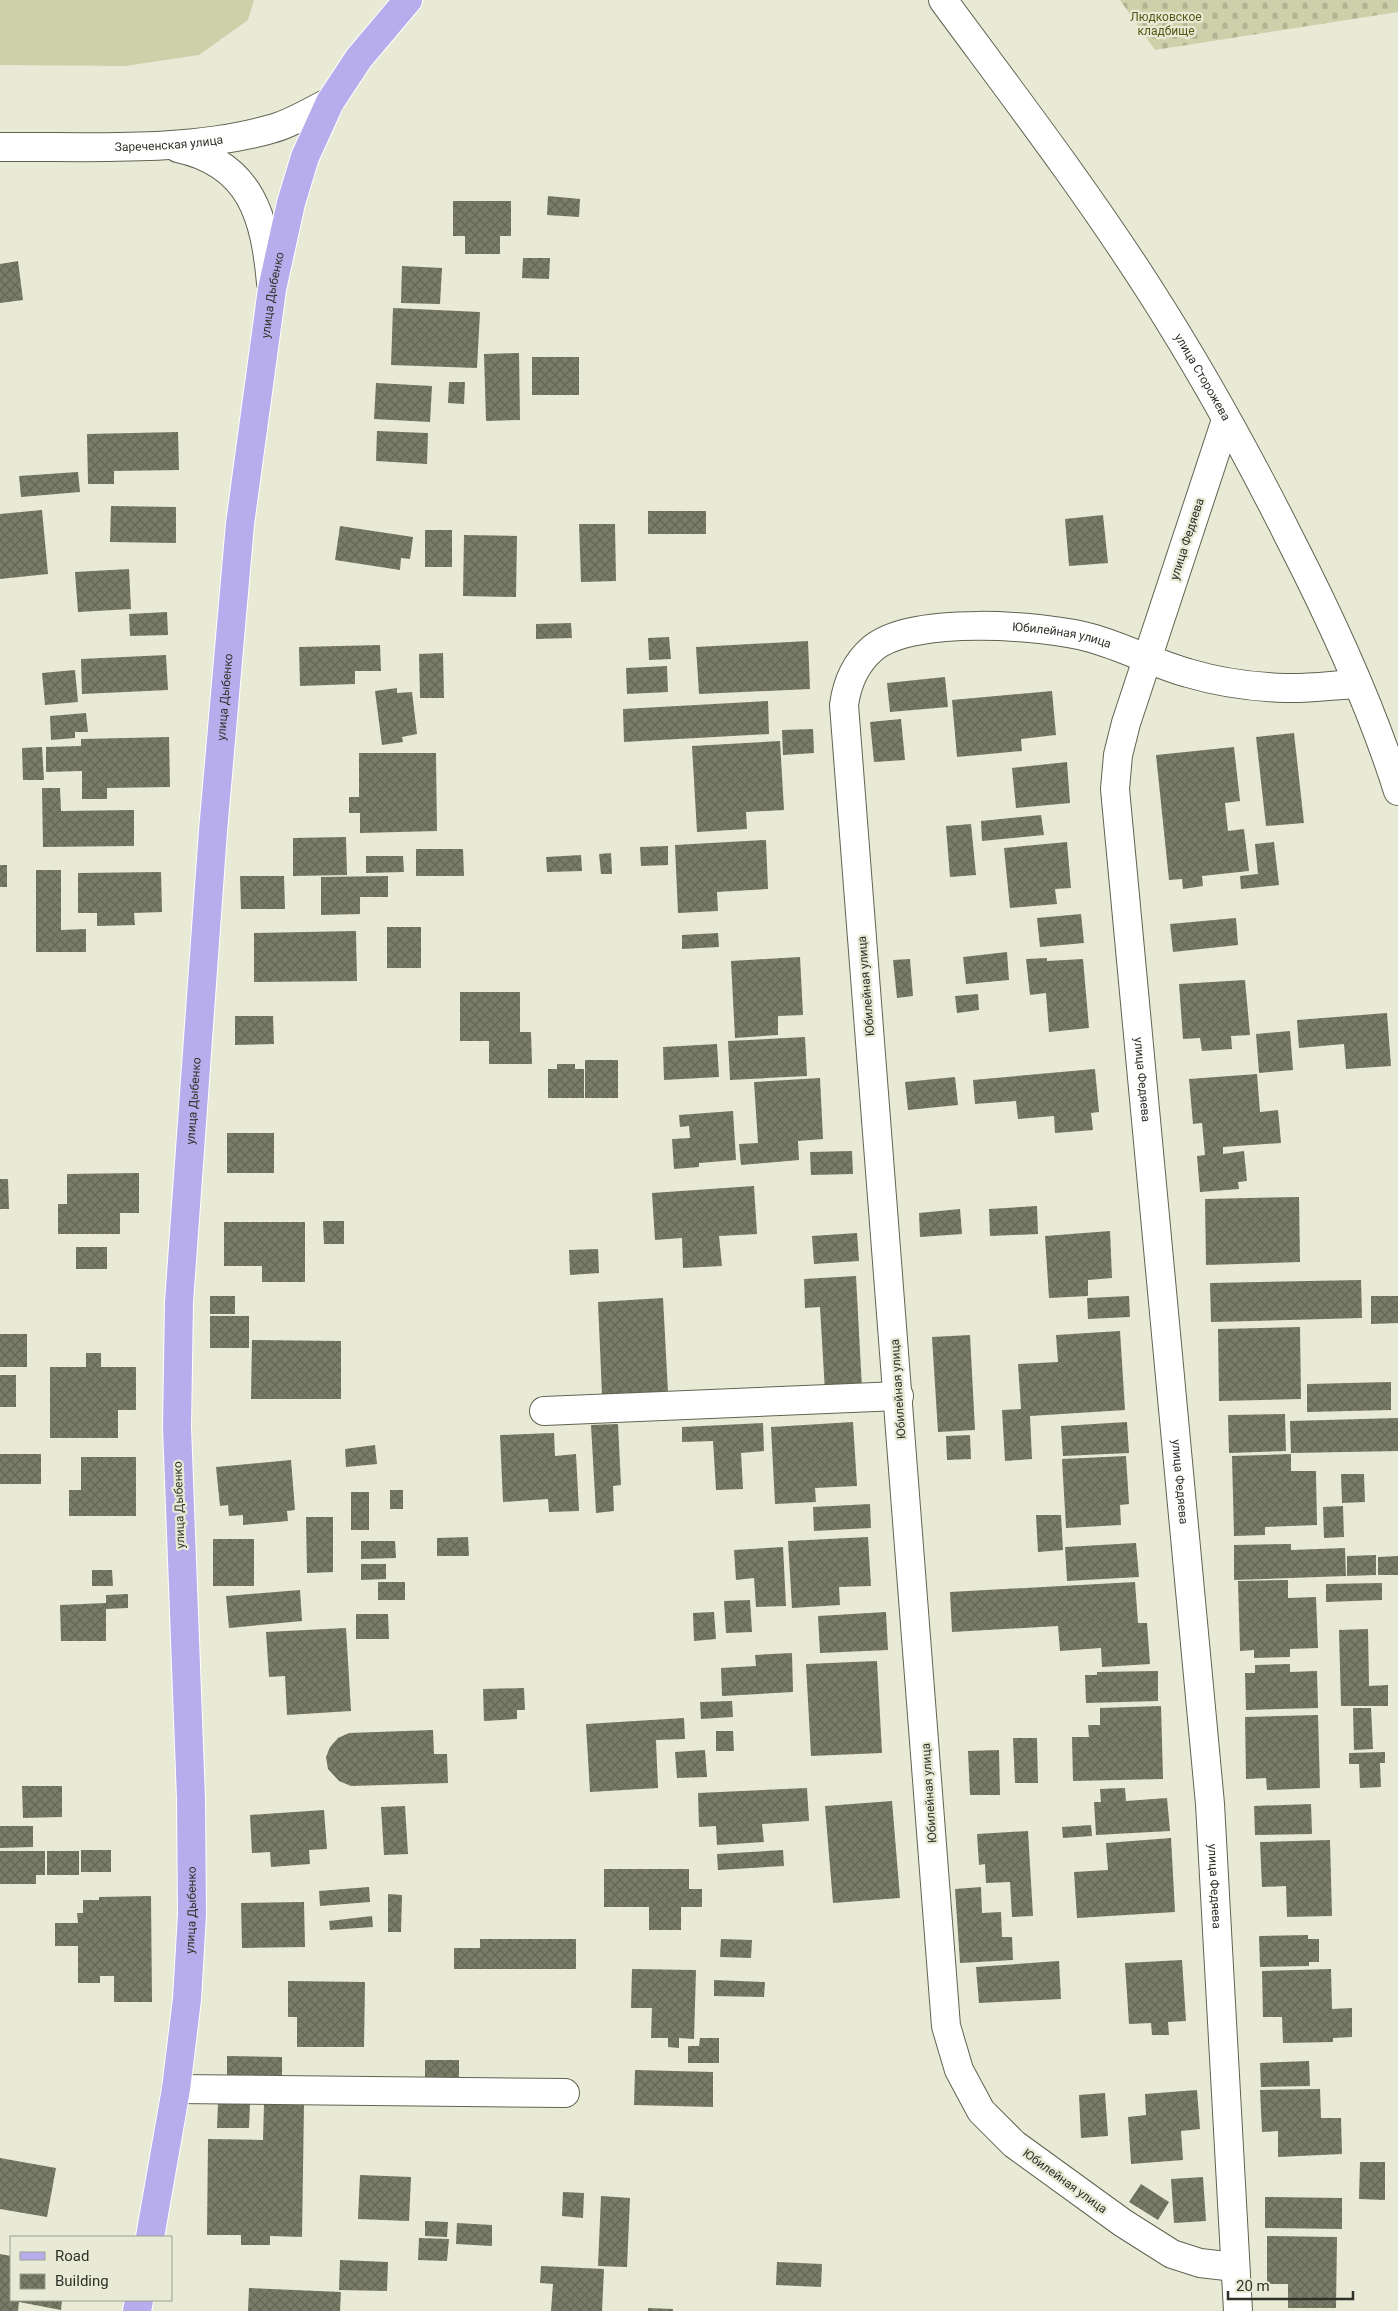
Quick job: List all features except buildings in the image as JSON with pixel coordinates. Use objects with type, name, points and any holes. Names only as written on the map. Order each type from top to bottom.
[{"type":"main road","name":"улица Дыбенко","points":[[150,2236],[176,2089],[187,1998],[192,1914],[191,1799],[177,1427],[179,1302],[213,831],[240,524],[272,289],[291,203],[305,157],[330,102],[359,58],[408,0]]},
{"type":"street","name":"улица Сторожева","points":[[943,0],[1073,177],[1144,281],[1226,420],[1273,505],[1315,588],[1358,684],[1398,791]]},
{"type":"street","name":"Зареченская улица","points":[[0,147],[222,141],[273,129],[330,102]]},
{"type":"street","points":[[160,144],[196,152],[215,162],[234,176],[252,198],[262,222],[268,244],[272,289]]},
{"type":"street","name":"улица Федяева","points":[[1226,420],[1126,723],[1118,755],[1115,790],[1116,820],[1210,1804],[1238,2311]]},
{"type":"street","name":"Юбилейная улица","points":[[1148,659],[1093,638],[1052,629],[1007,627],[933,629],[900,635],[873,648],[856,668],[846,688],[844,705],[899,1396],[946,2026],[959,2070],[981,2111],[1014,2144],[1123,2223],[1172,2254],[1200,2263],[1235,2267]]},
{"type":"street","points":[[1148,659],[1188,673],[1231,682],[1286,688],[1358,684]]},
{"type":"street","points":[[544,1411],[899,1396]]},
{"type":"street","points":[[176,2089],[565,2092]]},
{"type":"green space","points":[[0,0],[254,0],[248,20],[199,55],[125,66],[0,65]]},
{"type":"green space","name":"Людковское кладбище","points":[[1120,0],[1398,0],[1398,12],[1155,50]]}]
